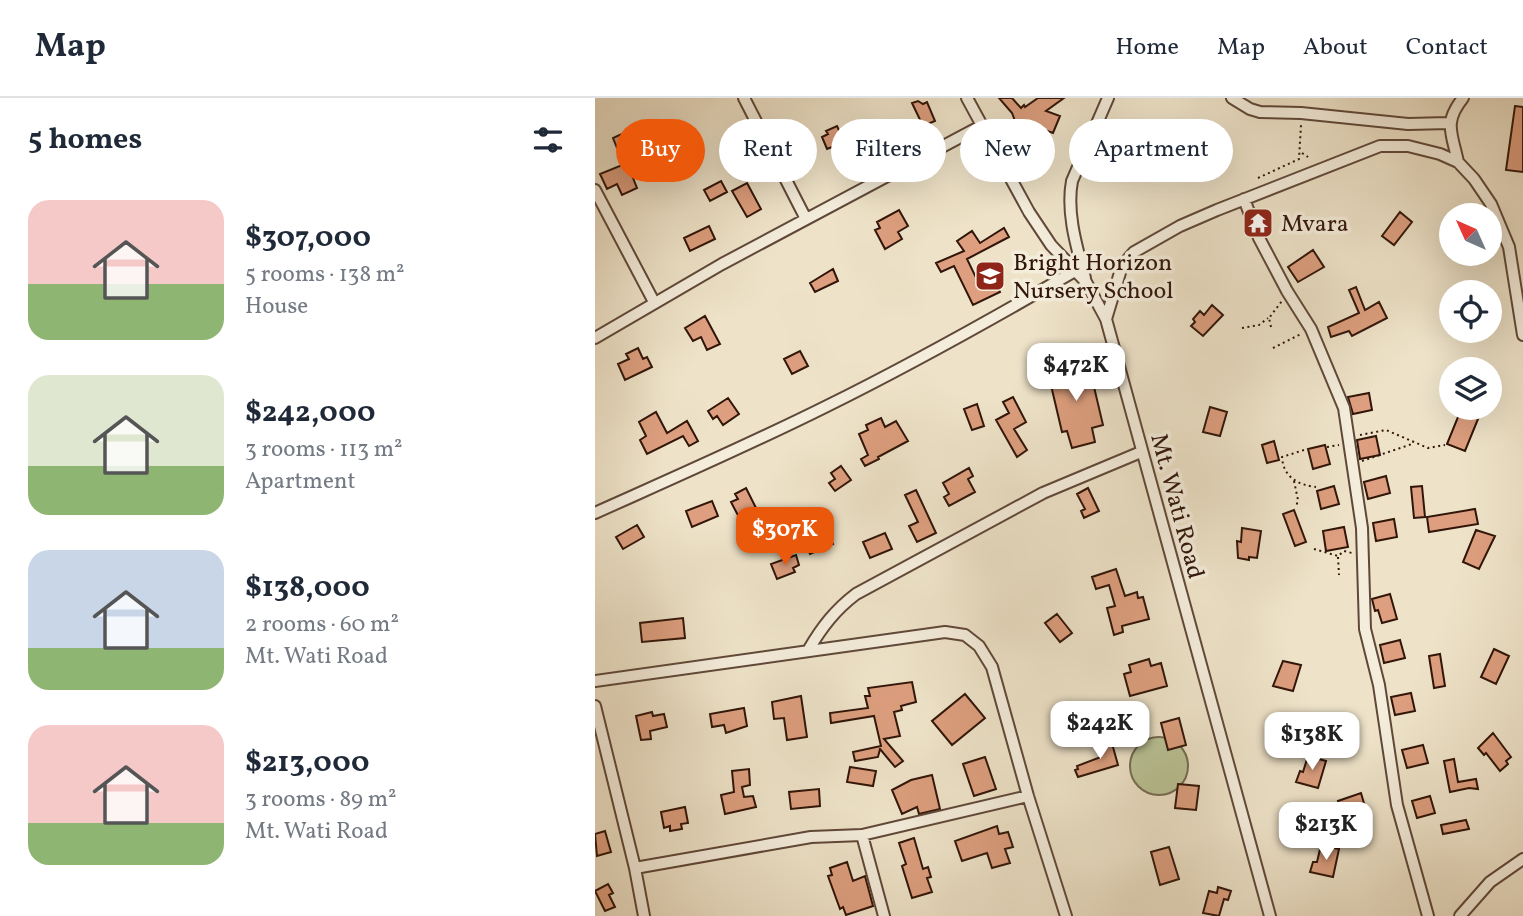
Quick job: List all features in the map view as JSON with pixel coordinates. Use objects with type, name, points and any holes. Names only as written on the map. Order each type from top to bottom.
[{"type":"street","points":[[744,98],[806,219]]},
{"type":"street","name":"Mt. Wati Road","points":[[967,98],[979,119]]},
{"type":"street","points":[[1086,282],[1076,245],[1069,195],[1072,181],[1108,98]]},
{"type":"street","points":[[1232,98],[1260,112],[1301,113],[1408,124],[1449,123]]},
{"type":"street","points":[[1458,162],[1449,123],[1453,111],[1463,98]]},
{"type":"street","points":[[595,338],[654,302],[960,137]]},
{"type":"street","points":[[1105,319],[1122,266],[1134,253],[1181,226],[1380,146],[1408,146],[1440,154],[1458,162],[1491,204],[1509,247],[1521,298],[1523,335]]},
{"type":"street","name":"Mt. Wati Road","points":[[1014,182],[1051,245],[1086,282],[1105,319],[1270,916]]},
{"type":"street","points":[[595,190],[654,302]]},
{"type":"street","points":[[1244,199],[1259,238],[1311,329],[1345,408],[1364,555],[1365,629],[1379,685],[1397,805],[1428,916]]},
{"type":"street","points":[[595,513],[741,448],[830,404],[964,335],[1075,271]]},
{"type":"street","points":[[809,649],[836,609],[856,594],[1043,493],[1141,452]]},
{"type":"street","points":[[595,681],[945,632],[965,635],[979,646],[992,667],[1028,796],[1066,916]]},
{"type":"street","points":[[595,706],[635,867],[644,916]]},
{"type":"street","points":[[635,867],[811,837],[862,835],[1028,796]]},
{"type":"street","points":[[862,835],[884,916]]},
{"type":"street","points":[[1460,916],[1490,882],[1523,859]]},
{"type":"path","points":[[1258,178],[1299,159],[1301,113]]},
{"type":"path","points":[[1301,153],[1308,157]]},
{"type":"path","points":[[1242,328],[1259,324],[1269,318],[1287,291]]},
{"type":"path","points":[[1269,318],[1271,327]]},
{"type":"path","points":[[1273,348],[1311,329]]},
{"type":"path","points":[[1350,436],[1386,430],[1428,449],[1445,446]]},
{"type":"path","points":[[1353,464],[1413,444]]},
{"type":"path","points":[[1304,450],[1282,457],[1285,472],[1294,480],[1316,487]]},
{"type":"path","points":[[1294,480],[1298,500],[1296,507]]},
{"type":"path","points":[[1314,550],[1338,556]]},
{"type":"path","points":[[1338,556],[1344,551],[1364,555]]},
{"type":"path","points":[[1338,556],[1339,575]]},
{"type":"green space","points":[[1153,737],[1165,737],[1180,745],[1188,760],[1188,772],[1180,787],[1165,795],[1153,795],[1138,787],[1130,772],[1130,760],[1138,745]]},
{"type":"building","points":[[999,98],[1012,98],[1021,108],[1038,98],[1064,98],[1046,111],[1060,116],[1055,128],[1055,119],[1014,119]]},
{"type":"building","points":[[927,102],[934,119],[920,119],[912,103]]},
{"type":"building","points":[[1515,106],[1523,107],[1523,172],[1506,170]]},
{"type":"building","points":[[831,129],[831,147],[827,149],[822,137],[828,134],[826,131]]},
{"type":"building","points":[[616,167],[616,182],[635,182],[637,188],[622,195],[617,184],[607,189],[600,174]]},
{"type":"building","points":[[722,182],[727,192],[710,201],[704,190]]},
{"type":"building","points":[[747,183],[761,209],[747,217],[732,191]]},
{"type":"building","points":[[899,210],[908,226],[898,232],[902,239],[885,249],[875,230],[880,228],[877,222]]},
{"type":"building","points":[[1400,212],[1412,222],[1394,245],[1382,236]]},
{"type":"building","points":[[709,226],[715,239],[690,251],[684,238]]},
{"type":"building","points":[[1004,228],[1009,237],[967,259],[981,288],[995,281],[1000,292],[973,305],[954,266],[941,272],[936,263],[964,251],[957,241],[972,231],[980,243]]},
{"type":"building","points":[[1313,250],[1324,267],[1298,282],[1288,267]]},
{"type":"building","points":[[833,269],[838,281],[815,292],[810,283]]},
{"type":"building","points":[[1356,287],[1365,310],[1379,302],[1387,318],[1352,336],[1349,331],[1331,337],[1328,327],[1359,313],[1349,290]]},
{"type":"building","points":[[1212,305],[1223,315],[1203,336],[1191,326],[1195,322],[1193,319],[1200,311],[1204,315]]},
{"type":"building","points":[[705,316],[720,344],[707,350],[701,337],[693,341],[685,328]]},
{"type":"building","points":[[638,348],[643,359],[647,357],[652,367],[625,380],[618,364],[629,359],[626,354]]},
{"type":"building","points":[[800,351],[808,366],[792,374],[784,359]]},
{"type":"building","points":[[1077,361],[1079,372],[1090,370],[1103,425],[1092,428],[1095,442],[1072,448],[1067,431],[1062,432],[1050,381],[1056,380],[1053,367]]},
{"type":"building","points":[[1369,393],[1372,410],[1353,414],[1348,397]]},
{"type":"building","points":[[1013,397],[1026,422],[1014,429],[1027,450],[1017,457],[996,420],[1009,413],[1003,402]]},
{"type":"building","points":[[728,398],[739,414],[723,425],[717,416],[713,419],[708,411]]},
{"type":"building","points":[[977,404],[984,426],[972,430],[964,409]]},
{"type":"building","points":[[1210,407],[1227,412],[1220,436],[1203,432]]},
{"type":"building","points":[[656,412],[667,433],[687,421],[698,441],[689,446],[683,436],[647,454],[640,440],[646,436],[639,422]]},
{"type":"building","points":[[881,418],[885,427],[896,421],[908,441],[865,466],[861,459],[868,455],[859,434],[868,430],[866,425]]},
{"type":"building","points":[[1457,420],[1478,420],[1465,451],[1447,444]]},
{"type":"building","points":[[1376,436],[1380,455],[1360,459],[1357,440]]},
{"type":"building","points":[[1274,441],[1279,460],[1267,463],[1262,445]]},
{"type":"building","points":[[1325,445],[1330,464],[1313,469],[1308,449]]},
{"type":"building","points":[[841,466],[851,480],[835,491],[829,483],[835,479],[831,473]]},
{"type":"building","points":[[969,468],[973,476],[968,479],[975,492],[949,506],[944,497],[949,494],[943,483]]},
{"type":"building","points":[[1386,476],[1390,493],[1368,499],[1364,482]]},
{"type":"building","points":[[1334,486],[1339,504],[1321,509],[1317,491]]},
{"type":"building","points":[[1422,486],[1425,517],[1414,518],[1411,487]]},
{"type":"building","points":[[746,488],[760,516],[743,525],[731,502],[738,499],[735,494]]},
{"type":"building","points":[[1088,488],[1099,511],[1084,518],[1081,511],[1085,509],[1077,494]]},
{"type":"building","points":[[916,490],[936,533],[917,542],[909,526],[918,522],[905,495]]},
{"type":"building","points":[[712,501],[718,516],[692,527],[686,511]]},
{"type":"building","points":[[1475,509],[1478,524],[1429,532],[1427,517]]},
{"type":"building","points":[[1294,510],[1306,542],[1295,546],[1283,514]]},
{"type":"building","points":[[1394,519],[1397,537],[1376,541],[1373,523]]},
{"type":"building","points":[[637,525],[644,537],[623,549],[616,537]]},
{"type":"building","points":[[1344,527],[1348,547],[1326,551],[1323,531]]},
{"type":"building","points":[[1242,528],[1261,531],[1257,558],[1238,558],[1237,541],[1241,542]]},
{"type":"building","points":[[1476,530],[1495,536],[1479,569],[1463,562]]},
{"type":"building","points":[[885,533],[892,549],[870,558],[863,542]]},
{"type":"building","points":[[829,535],[833,544],[810,554],[806,545]]},
{"type":"building","points":[[796,555],[799,565],[793,568],[795,572],[777,579],[771,564]]},
{"type":"building","points":[[1116,569],[1125,596],[1137,592],[1138,598],[1143,597],[1149,619],[1122,626],[1123,632],[1114,635],[1107,608],[1115,606],[1109,585],[1096,589],[1092,577]]},
{"type":"building","points":[[1390,594],[1397,619],[1382,623],[1372,599]]},
{"type":"building","points":[[1057,614],[1072,633],[1060,642],[1045,623]]},
{"type":"building","points":[[683,618],[685,638],[642,642],[640,623]]},
{"type":"building","points":[[1400,640],[1405,658],[1384,663],[1380,645]]},
{"type":"building","points":[[1494,649],[1509,656],[1496,684],[1481,677]]},
{"type":"building","points":[[1440,654],[1445,686],[1434,688],[1429,656]]},
{"type":"building","points":[[1149,659],[1151,666],[1161,663],[1167,686],[1130,696],[1124,674],[1131,672],[1129,665]]},
{"type":"building","points":[[1283,661],[1301,665],[1293,691],[1273,686]]},
{"type":"building","points":[[912,682],[916,702],[901,706],[902,710],[894,712],[900,736],[884,739],[903,761],[895,767],[880,749],[878,757],[855,761],[853,752],[881,746],[874,716],[831,723],[830,713],[868,708],[865,696],[870,696],[868,688]]},
{"type":"building","points":[[1411,693],[1415,711],[1395,715],[1391,697]]},
{"type":"building","points":[[965,694],[985,718],[952,745],[932,721]]},
{"type":"building","points":[[801,696],[807,737],[787,740],[784,718],[774,719],[772,702]]},
{"type":"building","points":[[744,708],[747,726],[726,733],[724,725],[712,727],[710,714]]},
{"type":"building","points":[[652,712],[653,716],[664,714],[667,727],[650,731],[651,739],[641,740],[636,716]]},
{"type":"building","points":[[1179,718],[1186,745],[1168,750],[1161,723]]},
{"type":"building","points":[[1493,733],[1511,757],[1500,771],[1486,753],[1484,755],[1478,748]]},
{"type":"building","points":[[1111,740],[1118,765],[1078,777],[1075,770],[1078,769],[1077,766],[1101,757],[1097,745]]},
{"type":"building","points":[[1423,745],[1428,763],[1407,768],[1402,750]]},
{"type":"building","points":[[1308,756],[1326,761],[1318,788],[1296,782],[1300,771],[1303,772]]},
{"type":"building","points":[[985,757],[996,789],[974,796],[963,764]]},
{"type":"building","points":[[1454,759],[1458,782],[1476,779],[1478,789],[1450,792],[1444,761]]},
{"type":"building","points":[[850,767],[876,771],[873,786],[847,782]]},
{"type":"building","points":[[749,769],[750,785],[742,787],[744,797],[753,796],[756,807],[725,814],[721,795],[734,792],[732,771]]},
{"type":"building","points":[[932,775],[940,809],[919,814],[917,807],[902,814],[892,790],[911,780]]},
{"type":"building","points":[[1178,784],[1199,786],[1196,810],[1175,808]]},
{"type":"building","points":[[819,789],[820,806],[791,809],[789,792]]},
{"type":"building","points":[[1361,793],[1368,817],[1345,824],[1338,801]]},
{"type":"building","points":[[1430,796],[1435,813],[1417,818],[1412,801]]},
{"type":"building","points":[[685,807],[688,823],[681,824],[682,829],[670,831],[670,826],[664,828],[661,812]]},
{"type":"building","points":[[1466,820],[1469,829],[1443,834],[1441,825]]},
{"type":"building","points":[[997,826],[999,834],[1008,832],[1013,847],[1005,849],[1010,863],[992,868],[987,853],[962,861],[955,841]]},
{"type":"building","points":[[605,831],[611,852],[597,856],[595,834]]},
{"type":"building","points":[[914,838],[923,869],[928,867],[931,877],[927,878],[932,892],[912,898],[902,866],[906,864],[899,843]]},
{"type":"building","points":[[1321,845],[1339,849],[1333,877],[1310,872],[1313,862],[1317,862]]},
{"type":"building","points":[[1169,847],[1179,879],[1160,885],[1151,852]]},
{"type":"building","points":[[847,862],[853,881],[865,876],[873,906],[846,915],[843,907],[840,909],[828,876],[832,875],[830,868]]},
{"type":"building","points":[[608,884],[613,893],[609,895],[615,907],[605,911],[595,891]]},
{"type":"building","points":[[1218,887],[1231,891],[1228,900],[1224,899],[1219,916],[1203,913],[1209,891],[1217,893]]},
{"type":"place","name":"Mvara","points":[[1258,223]]},
{"type":"place","name":"Bright Horizon Nursery School","points":[[990,276]]}]
